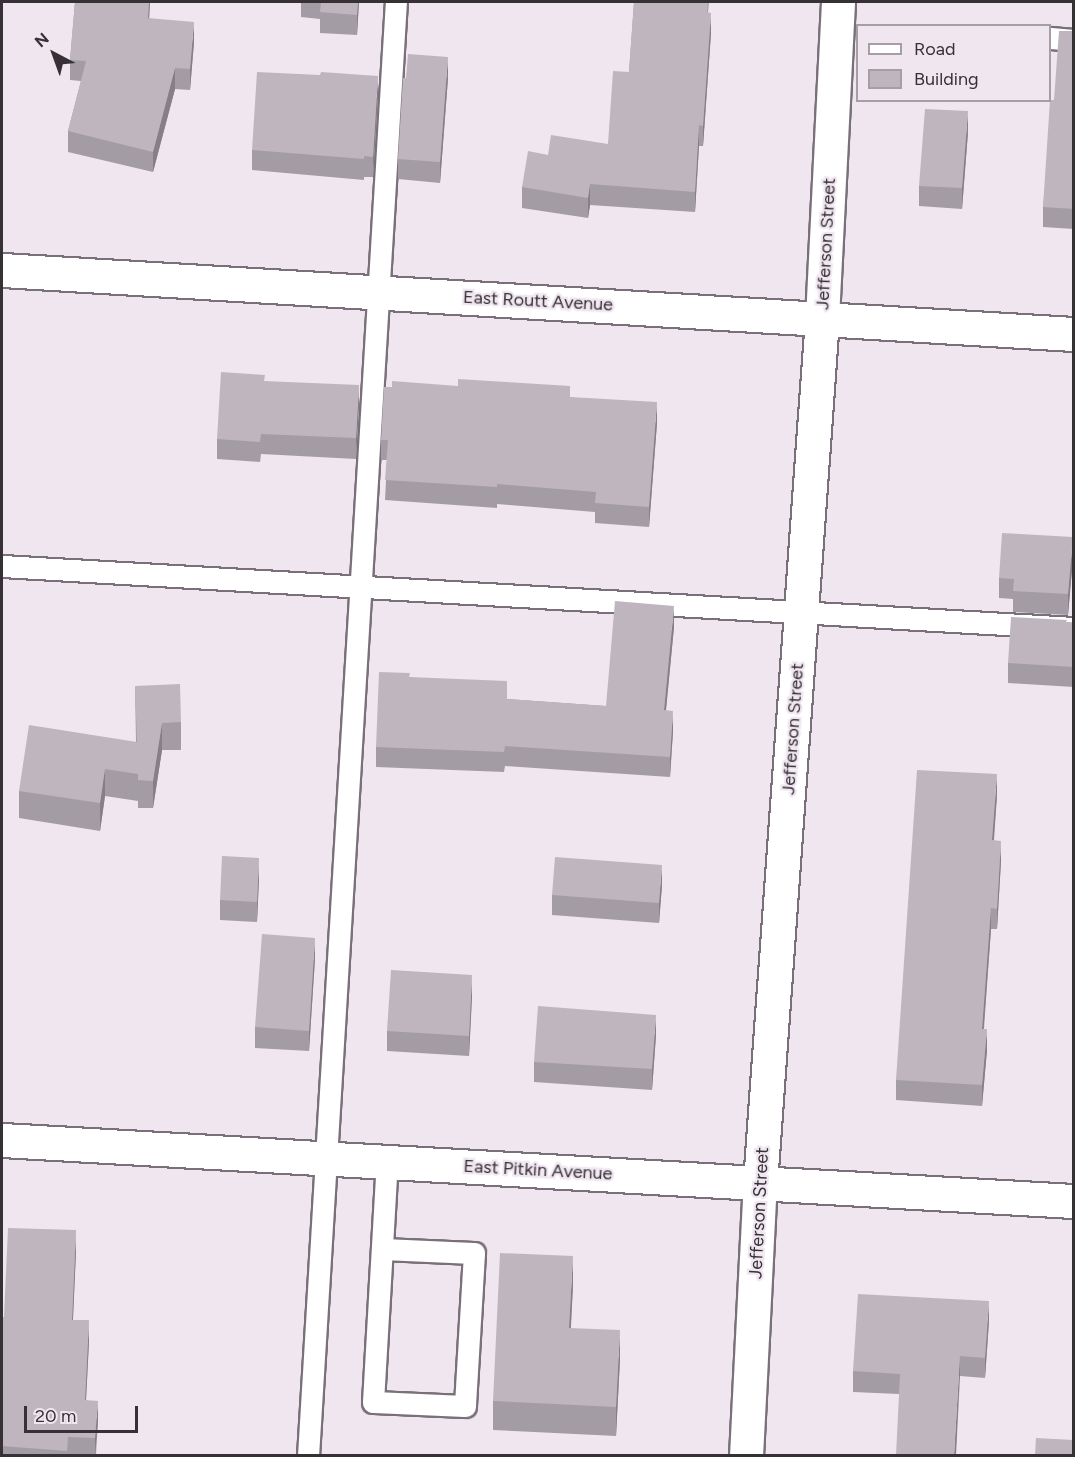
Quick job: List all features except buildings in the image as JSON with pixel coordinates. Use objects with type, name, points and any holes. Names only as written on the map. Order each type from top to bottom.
[{"type":"street","name":"Jefferson Street","points":[[746,1455],[760,1183],[844,18]]},
{"type":"street","name":"East Routt Avenue","points":[[2,270],[1074,334]]},
{"type":"street","name":"East Pitkin Avenue","points":[[2,1140],[1074,1201]]},
{"type":"lane","points":[[308,1455],[381,292],[396,2]]},
{"type":"lane","points":[[1051,38],[1074,40]]},
{"type":"lane","points":[[2,566],[1074,628]]},
{"type":"lane","points":[[382,1248],[474,1253],[465,1406],[373,1402],[387,1162]]}]
